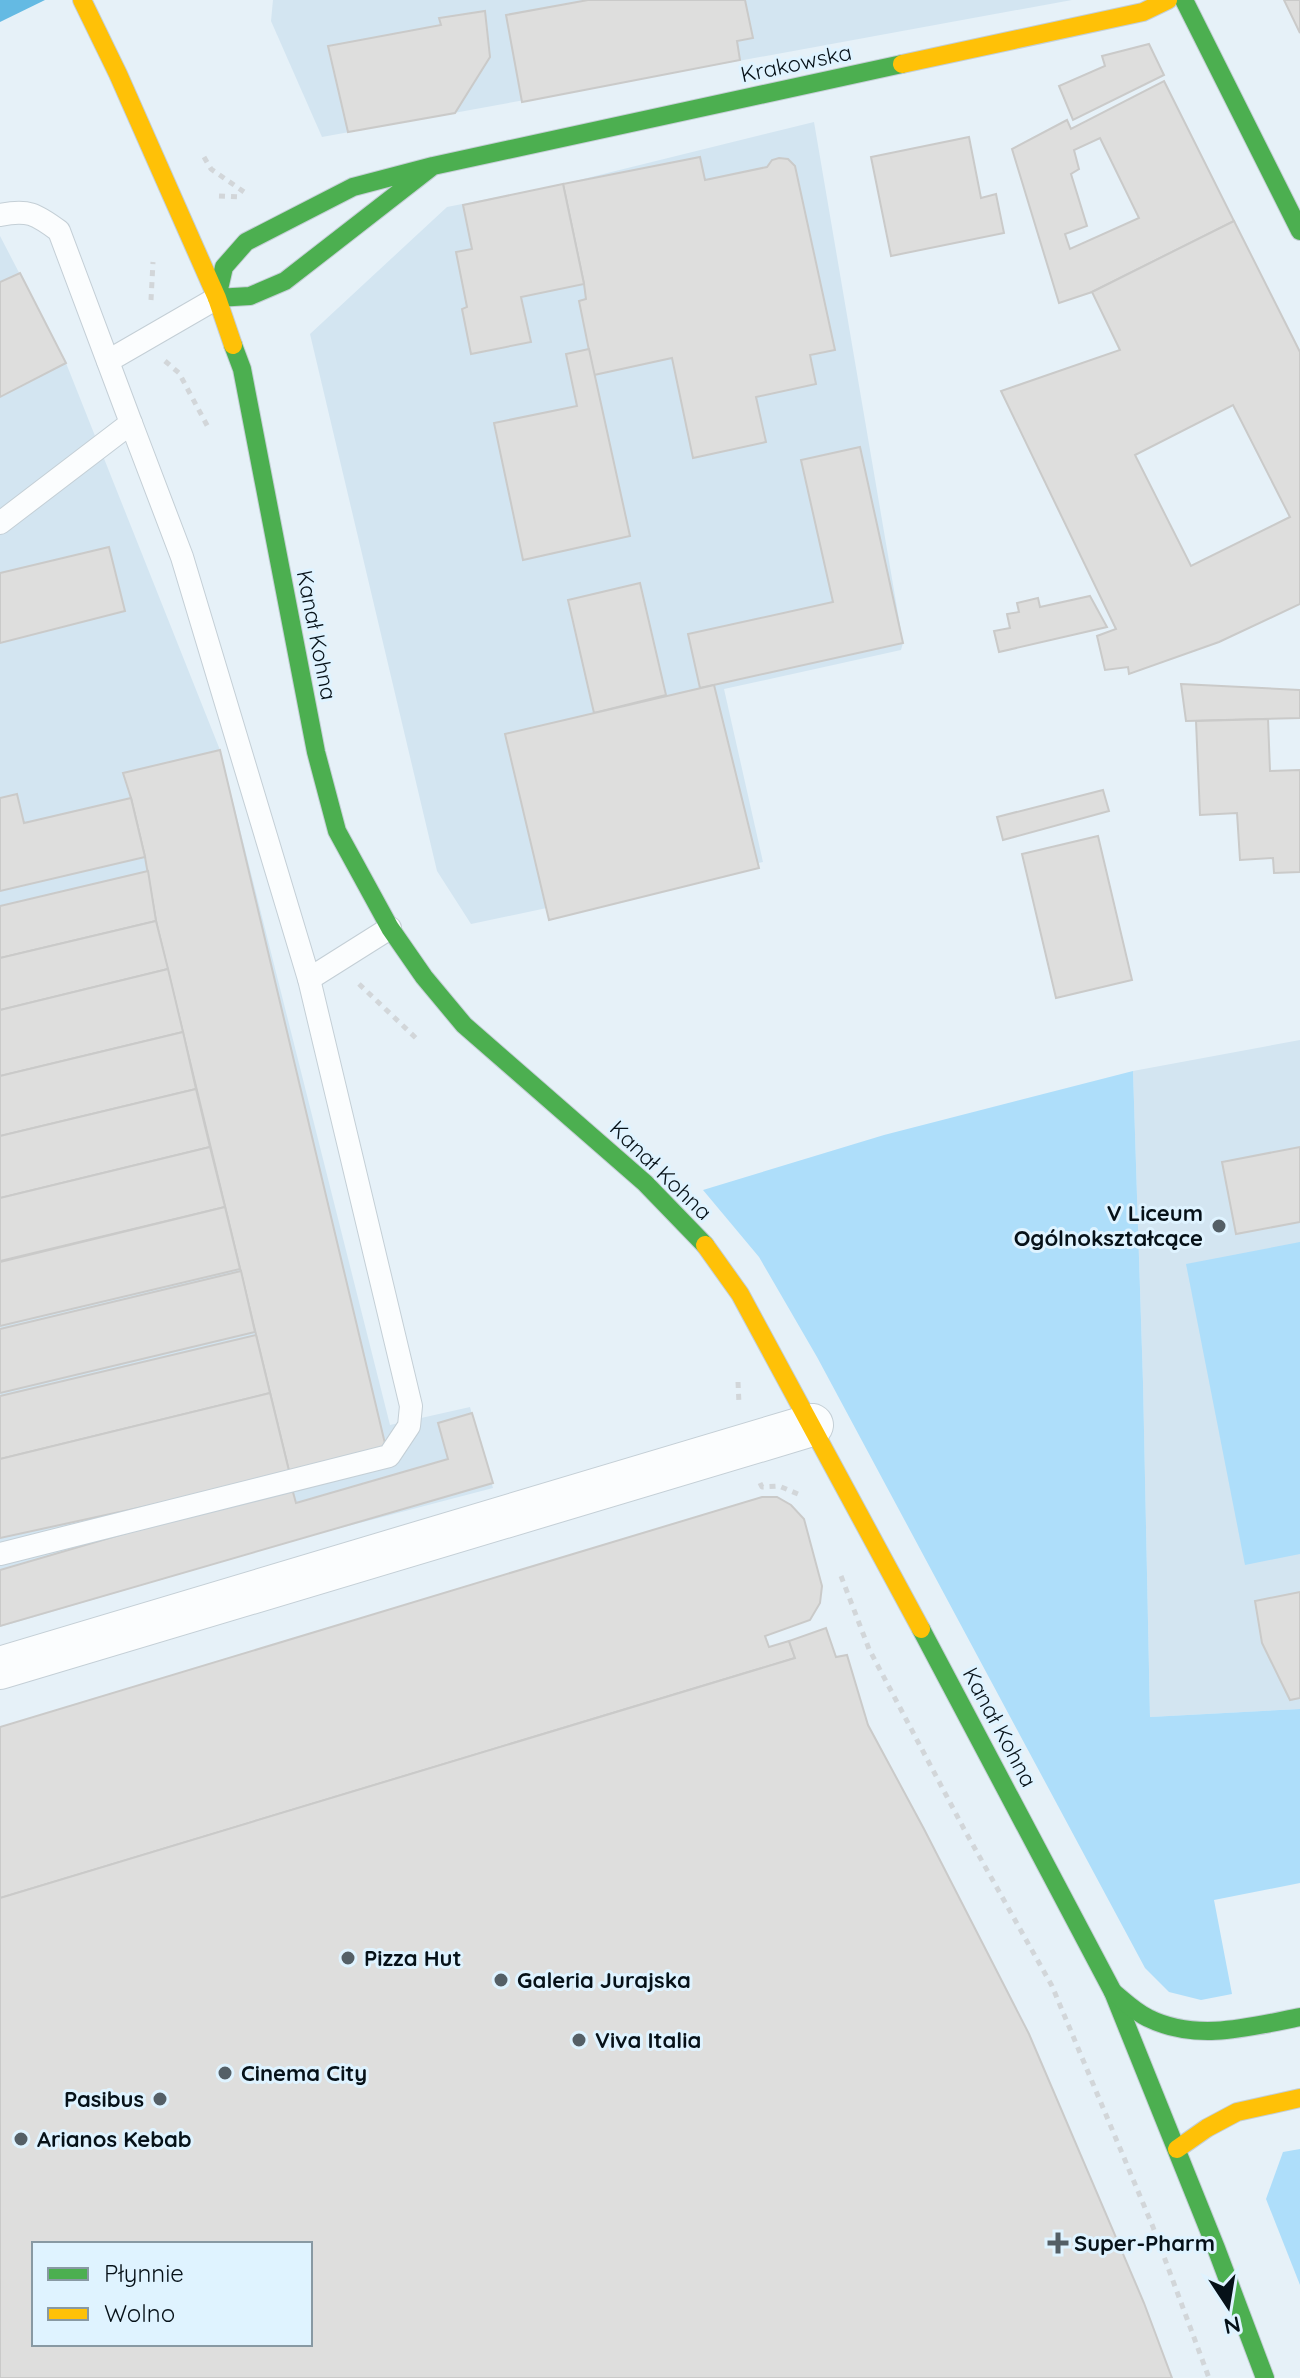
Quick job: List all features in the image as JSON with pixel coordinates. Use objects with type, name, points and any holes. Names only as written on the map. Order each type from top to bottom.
[{"type":"street","name":"Kanał Kohna","points":[[82,0],[217,298],[242,369],[316,752],[337,831],[390,928],[424,977],[464,1025],[645,1183],[709,1249],[740,1294],[1113,1992],[1265,2378]]},
{"type":"street","name":"Krakowska","points":[[217,298],[224,267],[246,242],[353,187],[433,166],[1143,12],[1168,0]]},
{"type":"street","points":[[1184,0],[1300,231]]},
{"type":"street","points":[[217,298],[250,296],[285,281],[433,166]]},
{"type":"street","points":[[0,1668],[812,1425]]},
{"type":"street","points":[[1113,1992],[1147,2018],[1181,2030],[1222,2032],[1300,2017]]},
{"type":"street","points":[[1177,2149],[1237,2112],[1300,2098]]},
{"type":"lane","points":[[0,215],[20,211],[41,218],[59,231],[182,557],[309,979],[411,1406],[409,1426],[389,1456],[0,1554]]},
{"type":"lane","points":[[108,361],[217,298]]},
{"type":"lane","points":[[0,523],[131,423]]},
{"type":"lane","points":[[309,979],[390,928]]},
{"type":"path","points":[[153,258],[152,299],[146,314],[165,361],[179,373],[208,428],[212,444]]},
{"type":"path","points":[[340,960],[350,975],[428,1049]]},
{"type":"path","points":[[738,1378],[740,1406],[762,1487],[779,1486],[798,1494],[805,1503]]},
{"type":"path","points":[[836,1564],[869,1649],[964,1829],[1052,1986],[1153,2227],[1209,2378]]},
{"type":"shaded area","points":[[0,0],[45,0],[0,22]]},
{"type":"shaded area","points":[[273,0],[1072,0],[322,137],[271,21]]},
{"type":"shaded area","points":[[814,122],[903,643],[901,650],[724,689],[763,862],[471,924],[437,871],[310,334],[447,207],[563,184]]},
{"type":"shaded area","points":[[0,236],[66,363],[220,750],[390,1425],[470,1407],[493,1488],[306,1537],[0,1627]]},
{"type":"shaded area","name":"V Liceum Ogólnokształcące","points":[[1300,1040],[1300,1709],[1150,1717],[1133,1071]]},
{"type":"shaded area","points":[[1133,1071],[1150,1717],[1300,1709],[1300,1883],[1214,1900],[1232,1994],[1201,2000],[1169,1992],[1145,1968],[817,1357],[759,1257],[703,1190],[884,1135]]},
{"type":"shaded area","points":[[1300,1242],[1300,1554],[1245,1565],[1186,1264]]},
{"type":"shaded area","points":[[1300,2149],[1300,2285],[1266,2199],[1283,2152]]},
{"type":"building","points":[[588,0],[745,0],[753,38],[737,41],[740,60],[522,102],[506,15]]},
{"type":"building","points":[[1284,0],[1300,0],[1300,33]]},
{"type":"building","points":[[485,11],[490,57],[455,113],[348,132],[328,46],[441,25],[439,18]]},
{"type":"building","points":[[1149,44],[1164,75],[1073,120],[1059,86],[1105,66],[1102,56]]},
{"type":"building","points":[[1164,81],[1234,221],[1092,292],[1059,303],[1012,149],[1067,120],[1071,129]],"holes":[[[1100,138],[1139,218],[1070,249],[1065,234],[1087,226],[1071,174],[1079,169],[1074,150]]]},
{"type":"building","points":[[969,137],[981,198],[996,194],[1004,233],[891,256],[871,157]]},
{"type":"building","points":[[700,157],[705,180],[767,167],[772,160],[779,158],[788,159],[795,166],[835,350],[810,355],[816,384],[756,397],[766,442],[693,458],[672,358],[594,375],[579,301],[586,299],[584,284],[563,184]]},
{"type":"building","points":[[563,184],[584,284],[521,297],[531,342],[471,354],[462,309],[467,307],[456,252],[472,249],[463,205]]},
{"type":"building","points":[[1234,221],[1300,352],[1300,604],[1219,642],[1129,674],[1128,667],[1105,670],[1097,636],[1116,629],[1001,391],[1120,350],[1092,292]],"holes":[[[1233,405],[1290,517],[1191,566],[1135,455]]]},
{"type":"building","points":[[20,273],[66,363],[0,397],[0,282]]},
{"type":"building","points":[[589,349],[630,536],[523,560],[494,423],[577,406],[566,354]]},
{"type":"building","points":[[860,447],[903,643],[700,688],[688,634],[833,602],[801,460]]},
{"type":"building","points":[[109,547],[125,611],[0,643],[0,573]]},
{"type":"building","points":[[640,583],[666,695],[594,713],[568,600]]},
{"type":"building","points":[[1090,596],[1107,627],[999,652],[994,631],[1010,628],[1007,614],[1019,612],[1017,603],[1038,598],[1040,607]]},
{"type":"building","points":[[1181,684],[1300,690],[1300,718],[1186,721]]},
{"type":"building","points":[[714,685],[759,868],[549,920],[505,734]]},
{"type":"building","points":[[1268,719],[1270,771],[1300,770],[1300,872],[1274,873],[1273,858],[1240,860],[1237,813],[1200,815],[1196,721]]},
{"type":"building","points":[[220,750],[387,1452],[290,1475],[123,773]]},
{"type":"building","points":[[1103,790],[1109,811],[1003,840],[997,817]]},
{"type":"building","points":[[17,794],[24,823],[131,798],[145,857],[0,891],[0,798]]},
{"type":"building","points":[[1098,836],[1132,980],[1056,998],[1022,854]]},
{"type":"building","points":[[148,871],[156,921],[0,958],[0,906]]},
{"type":"building","points":[[156,921],[168,969],[0,1010],[0,958]]},
{"type":"building","points":[[168,969],[183,1032],[0,1076],[0,1010]]},
{"type":"building","points":[[183,1032],[196,1089],[0,1136],[0,1076]]},
{"type":"building","points":[[196,1089],[210,1147],[0,1198],[0,1136]]},
{"type":"building","points":[[210,1147],[225,1207],[0,1261],[0,1198]]},
{"type":"building","points":[[1300,1147],[1300,1222],[1236,1234],[1222,1162]]},
{"type":"building","points":[[225,1207],[240,1269],[0,1326],[0,1262]]},
{"type":"building","points":[[241,1271],[255,1332],[0,1393],[0,1329]]},
{"type":"building","points":[[256,1335],[270,1393],[0,1459],[0,1396]]},
{"type":"building","points":[[270,1393],[290,1475],[0,1538],[0,1459]]},
{"type":"building","points":[[472,1413],[493,1483],[0,1626],[0,1570],[291,1485],[296,1503],[448,1459],[438,1423]]},
{"type":"building","points":[[762,1497],[777,1497],[791,1505],[804,1519],[822,1586],[820,1603],[810,1620],[765,1636],[769,1647],[789,1641],[795,1658],[0,1898],[0,1727]]},
{"type":"building","points":[[1300,1592],[1300,1698],[1290,1700],[1262,1643],[1255,1601]]},
{"type":"building","name":"Galeria Jurajska","points":[[826,1628],[836,1657],[847,1655],[868,1725],[1029,2034],[1144,2303],[1172,2378],[0,2378],[0,1898],[795,1658],[789,1641]]},
{"type":"traffic: fast","points":[[1184,0],[1300,231]]},
{"type":"traffic: fast","points":[[433,166],[285,281],[250,296],[217,298],[224,267],[246,242],[353,187],[433,166],[902,64]]},
{"type":"traffic: fast","points":[[233,345],[242,369],[316,752],[337,831],[390,928],[424,977],[464,1025],[645,1183],[705,1245]]},
{"type":"traffic: fast","points":[[921,1629],[1113,1992],[1265,2378]]},
{"type":"traffic: fast","points":[[1113,1992],[1143,2016],[1185,2029],[1223,2030],[1300,2017]]},
{"type":"traffic: slow","points":[[82,0],[217,298],[233,345]]},
{"type":"traffic: slow","points":[[902,64],[1143,12],[1168,0]]},
{"type":"traffic: slow","points":[[705,1245],[740,1294],[921,1629]]},
{"type":"traffic: slow","points":[[1177,2149],[1237,2112],[1300,2098]]},
{"type":"place","name":"V Liceum Ogólnokształcące","points":[[1219,1226]]},
{"type":"place","name":"Pizza Hut","points":[[348,1958]]},
{"type":"place","name":"Galeria Jurajska","points":[[501,1980]]},
{"type":"place","name":"Viva Italia","points":[[579,2040]]},
{"type":"place","name":"Cinema City","points":[[225,2073]]},
{"type":"place","name":"Pasibus","points":[[160,2099]]},
{"type":"place","name":"Arianos Kebab","points":[[21,2139]]},
{"type":"place","name":"Super-Pharm","points":[[1058,2243]]}]
